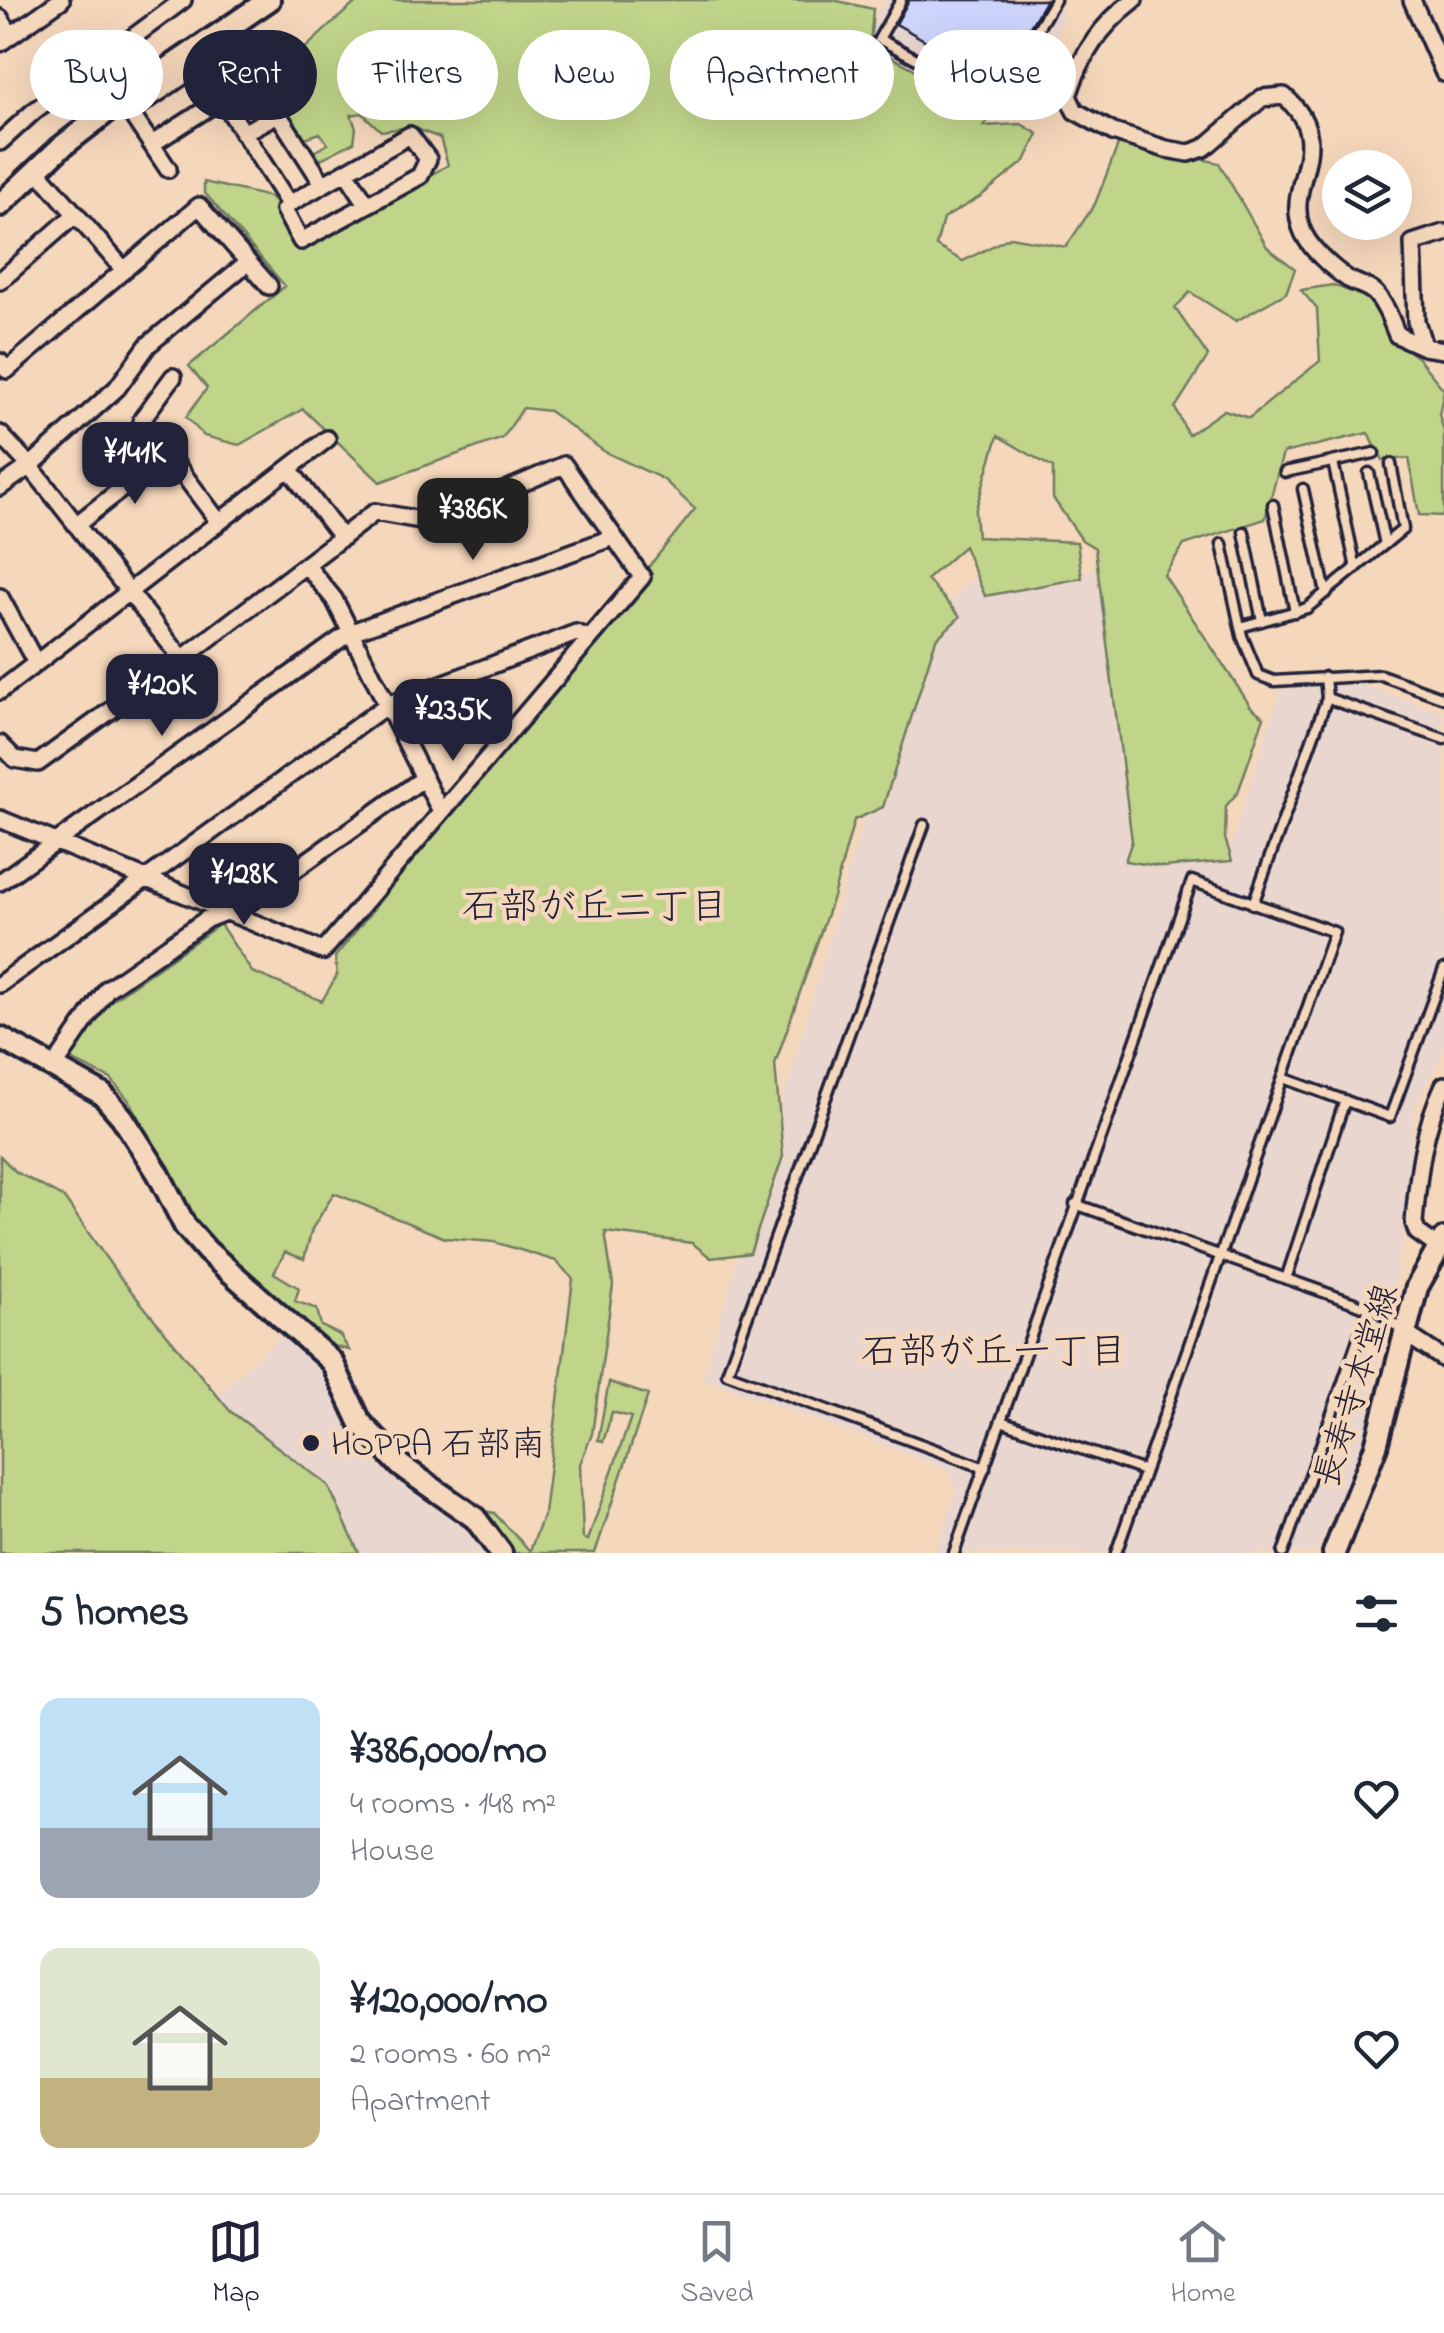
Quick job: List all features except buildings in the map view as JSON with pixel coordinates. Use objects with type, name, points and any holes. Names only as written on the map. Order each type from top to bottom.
[{"type":"street","points":[[0,18],[6,39],[62,0]]},
{"type":"street","points":[[0,142],[135,33],[183,0]]},
{"type":"street","points":[[231,30],[268,0]]},
{"type":"street","points":[[1134,0],[1095,35],[1074,74],[1068,96],[1075,111],[1113,132],[1189,152],[1204,148],[1262,98],[1284,96],[1300,110],[1308,132],[1300,228],[1321,256],[1350,280],[1372,290],[1397,334],[1424,347],[1444,350]]},
{"type":"street","points":[[1412,0],[1444,73]]},
{"type":"street","points":[[244,133],[278,114],[323,184]]},
{"type":"street","points":[[0,205],[37,170],[107,120]]},
{"type":"street","points":[[136,120],[168,169]]},
{"type":"street","points":[[152,144],[189,120]]},
{"type":"street","points":[[236,120],[289,204]]},
{"type":"street","points":[[410,135],[428,159],[420,176],[300,240],[284,210],[346,172],[410,135]]},
{"type":"street","points":[[37,170],[124,270]]},
{"type":"street","points":[[346,172],[367,204]]},
{"type":"street","points":[[0,362],[8,370],[199,206],[269,286]]},
{"type":"street","points":[[0,282],[76,214]]},
{"type":"street","points":[[1424,347],[1416,321],[1413,242],[1444,234]]},
{"type":"street","points":[[0,487],[30,466],[118,388],[148,345],[248,262]]},
{"type":"street","points":[[172,377],[142,420],[219,522]]},
{"type":"street","points":[[0,434],[30,466],[182,660]]},
{"type":"street","points":[[0,691],[327,440]]},
{"type":"street","points":[[76,525],[167,453]]},
{"type":"street","points":[[0,744],[14,759],[38,763],[182,660],[376,512],[432,522],[564,465],[642,577],[323,950],[0,819]]},
{"type":"street","points":[[289,469],[342,538]]},
{"type":"street","points":[[0,882],[350,634],[614,537]]},
{"type":"street","points":[[306,565],[334,599],[441,812]]},
{"type":"street","points":[[0,597],[36,663]]},
{"type":"street","points":[[0,984],[388,705],[576,634],[590,638]]},
{"type":"street","points":[[54,1067],[107,990],[208,919],[248,903],[424,778]]},
{"type":"street","points":[[0,1038],[102,1094],[131,1131],[185,1226],[207,1251],[332,1362],[360,1422],[401,1466],[475,1518],[501,1553]]},
{"type":"street","points":[[1441,1243],[1417,1232],[1414,1222],[1422,1149],[1431,1112],[1444,1085]]},
{"type":"street","name":"長寿寺本堂線","points":[[1334,1553],[1376,1446],[1417,1287],[1441,1243]]},
{"type":"street","points":[[1403,1332],[1444,1359]]},
{"type":"lane","points":[[900,0],[879,39],[982,93],[998,95],[1055,0]]},
{"type":"lane","points":[[1285,472],[1374,453]]},
{"type":"lane","points":[[1332,462],[1356,568]]},
{"type":"lane","points":[[1240,628],[1308,608],[1403,529],[1392,464]]},
{"type":"lane","points":[[1369,473],[1385,544]]},
{"type":"lane","points":[[1303,489],[1326,594]]},
{"type":"lane","points":[[1273,505],[1295,612]]},
{"type":"lane","points":[[1244,532],[1262,622]]},
{"type":"lane","points":[[1222,544],[1240,628],[1258,674],[1274,681],[1381,674],[1444,698]]},
{"type":"lane","points":[[1253,904],[1327,698],[1325,677]]},
{"type":"lane","points":[[1327,698],[1444,739]]},
{"type":"lane","points":[[924,825],[727,1372],[985,1468]]},
{"type":"lane","points":[[954,1553],[1192,881],[1334,932],[1116,1553]]},
{"type":"lane","points":[[1284,1078],[1390,1117],[1444,969]]},
{"type":"lane","points":[[1286,1279],[1346,1100]]},
{"type":"lane","points":[[1076,1204],[1380,1312],[1403,1332]]},
{"type":"lane","points":[[1283,1553],[1369,1308]]},
{"type":"lane","points":[[1001,1421],[1144,1470]]},
{"type":"shaded area","points":[[885,0],[1064,0],[1060,8],[1065,18],[1059,30],[914,30],[914,69],[894,58],[894,30],[868,30]]},
{"type":"shaded area","points":[[1105,570],[1143,853],[1231,844],[1281,688],[1361,684],[1444,713],[1444,1051],[1415,1106],[1403,1238],[1362,1449],[1316,1553],[934,1553],[957,1490],[946,1469],[703,1378],[877,772],[927,622],[977,575]]},
{"type":"shaded area","name":"HOPPA 石部南","points":[[284,1334],[321,1367],[346,1425],[373,1461],[468,1531],[483,1553],[349,1553],[210,1401]]},
{"type":"green space","points":[[359,0],[833,0],[873,9],[871,30],[670,30],[670,120],[894,120],[894,58],[914,69],[914,120],[988,120],[983,126],[1021,124],[1038,134],[1025,161],[981,196],[943,219],[936,246],[963,261],[1010,237],[1066,247],[1095,204],[1120,140],[1219,163],[1267,247],[1295,269],[1286,293],[1236,321],[1190,292],[1175,308],[1208,356],[1175,408],[1188,435],[1224,410],[1249,418],[1320,361],[1317,309],[1301,290],[1333,285],[1376,301],[1396,342],[1417,357],[1444,390],[1439,415],[1444,431],[1444,516],[1419,515],[1409,458],[1383,460],[1368,433],[1283,453],[1265,519],[1184,545],[1164,575],[1251,707],[1264,717],[1238,792],[1226,806],[1225,838],[1232,861],[1164,867],[1125,861],[1132,841],[1095,548],[1082,540],[1053,498],[1053,468],[998,436],[975,512],[977,537],[1077,542],[1082,578],[985,596],[964,546],[927,579],[960,617],[936,639],[883,807],[854,820],[833,897],[775,1064],[783,1156],[750,1253],[711,1258],[692,1243],[605,1232],[613,1285],[592,1434],[580,1464],[583,1538],[588,1540],[631,1417],[612,1412],[603,1442],[598,1440],[609,1382],[648,1395],[595,1553],[514,1553],[484,1511],[494,1513],[530,1551],[544,1514],[573,1279],[556,1261],[494,1242],[445,1238],[334,1193],[312,1229],[304,1259],[285,1252],[274,1273],[299,1288],[295,1301],[317,1309],[321,1326],[340,1335],[349,1350],[330,1345],[197,1227],[131,1103],[111,1079],[71,1060],[69,1053],[95,1012],[220,924],[252,972],[322,1001],[337,975],[335,957],[695,509],[663,479],[605,452],[549,411],[523,408],[503,438],[380,482],[303,409],[239,445],[204,436],[186,417],[207,388],[189,366],[285,286],[204,192],[204,182],[270,197],[309,245],[448,165],[440,138],[412,127],[381,131],[369,120],[498,120],[498,30],[337,30],[337,120],[353,120],[354,142],[315,162],[310,154],[328,144],[320,133],[299,140],[289,120],[317,120],[317,38]]},
{"type":"green space","points":[[0,1156],[16,1172],[64,1198],[118,1275],[230,1411],[328,1485],[359,1553],[0,1553]]},
{"type":"place","name":"HOPPA 石部南","points":[[311,1443]]},
{"type":"district","name":"石部が丘二丁目","points":[[595,905]]},
{"type":"district","name":"石部が丘一丁目","points":[[994,1350]]}]
